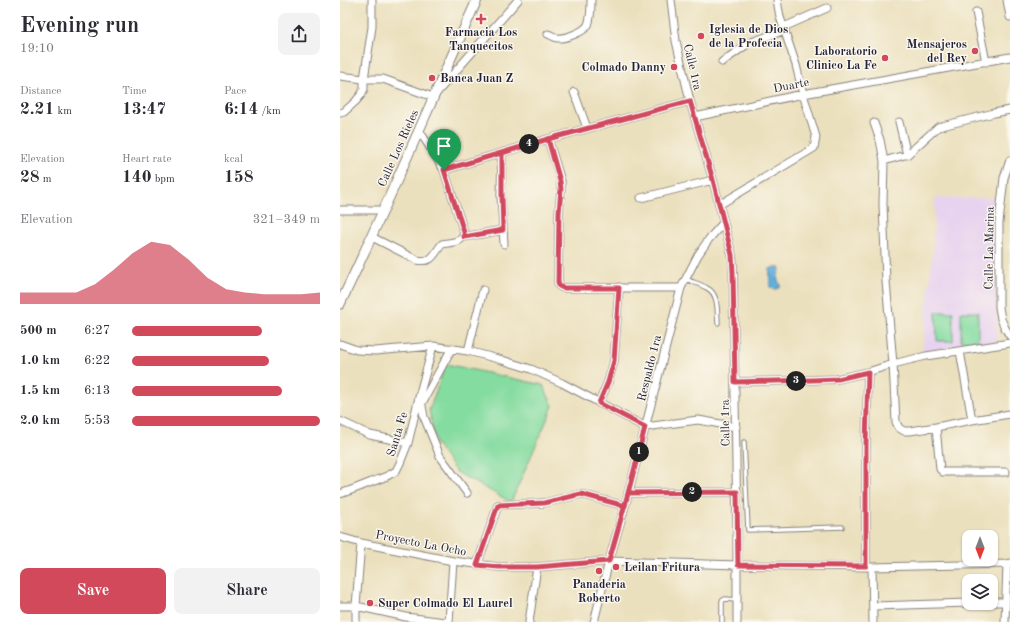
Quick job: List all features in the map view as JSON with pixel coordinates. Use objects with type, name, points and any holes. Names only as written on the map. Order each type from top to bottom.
[{"type":"street","points":[[340,113],[344,112],[356,101],[364,89],[364,79],[372,27],[372,0]]},
{"type":"street","name":"Calle Los Rieles","points":[[340,304],[384,210],[477,0]]},
{"type":"street","points":[[340,76],[364,79],[383,79],[433,97],[518,0]]},
{"type":"street","points":[[548,34],[558,38],[566,37],[584,30],[589,20],[591,0]]},
{"type":"street","name":"Calle 1ra","points":[[671,0],[677,45],[690,101],[713,180],[733,263],[738,565],[737,622]]},
{"type":"street","points":[[719,205],[814,148],[816,138],[796,65],[780,17],[777,0]]},
{"type":"street","points":[[1007,0],[1010,16]]},
{"type":"street","points":[[722,62],[749,43],[784,29],[827,8]]},
{"type":"street","points":[[976,12],[986,62]]},
{"type":"street","name":"Duarte","points":[[695,117],[803,94],[1010,57]]},
{"type":"street","points":[[574,92],[587,128]]},
{"type":"street","points":[[444,170],[587,128],[690,101]]},
{"type":"street","points":[[884,161],[907,154],[938,127],[1010,110]]},
{"type":"street","points":[[899,122],[907,154]]},
{"type":"street","points":[[874,123],[880,140],[884,161],[883,204],[886,281],[896,422],[899,428],[904,431],[910,431],[1010,414]]},
{"type":"street","points":[[419,130],[444,170],[464,232],[464,237]]},
{"type":"street","points":[[548,139],[561,189],[559,213],[559,286],[563,288],[681,288]]},
{"type":"street","points":[[502,153],[504,244]]},
{"type":"street","name":"Calle La Marina","points":[[1010,160],[1004,178],[999,222],[999,307],[1001,318],[1010,336]]},
{"type":"street","points":[[641,198],[713,180]]},
{"type":"street","points":[[340,210],[384,210]]},
{"type":"street","name":"Respaldo 1ra","points":[[594,622],[681,288],[698,255],[723,223]]},
{"type":"street","points":[[372,236],[417,260],[424,261],[432,258],[442,244],[461,240],[464,237],[503,230]]},
{"type":"street","points":[[599,403],[608,382],[614,361],[619,288]]},
{"type":"street","points":[[468,351],[482,290]]},
{"type":"street","points":[[735,382],[838,379],[926,356],[1010,343]]},
{"type":"street","points":[[340,344],[357,350],[374,351],[433,346],[468,351],[531,369],[562,383],[645,427],[698,420],[736,427]]},
{"type":"street","name":"Santa Fe","points":[[340,494],[387,476],[396,470],[400,464],[408,443],[433,346]]},
{"type":"street","points":[[422,403],[452,348]]},
{"type":"street","points":[[960,351],[972,420]]},
{"type":"street","points":[[868,372],[866,443],[869,567],[873,622]]},
{"type":"street","points":[[420,393],[424,417],[440,456],[467,493]]},
{"type":"street","points":[[340,421],[370,435],[408,443]]},
{"type":"street","points":[[936,427],[941,471],[1006,472]]},
{"type":"street","points":[[628,493],[737,492]]},
{"type":"street","points":[[477,565],[498,505],[544,503],[581,494],[625,506]]},
{"type":"street","name":"Proyecto La Ocho","points":[[340,537],[361,543],[453,561],[499,567],[537,567],[609,561],[869,567],[1009,564]]},
{"type":"street","points":[[356,622],[361,543]]},
{"type":"street","points":[[449,622],[453,561]]},
{"type":"street","points":[[1005,622],[1005,602],[1009,564]]},
{"type":"street","points":[[529,622],[537,567]]},
{"type":"street","points":[[998,602],[1005,602]]},
{"type":"street","points":[[873,606],[962,603]]},
{"type":"street","points":[[340,606],[356,606],[406,617],[444,622]]},
{"type":"lane","points":[[686,279],[707,288],[714,295],[716,300],[718,323]]},
{"type":"lane","points":[[744,442],[748,530]]},
{"type":"lane","points":[[737,530],[842,527]]},
{"type":"lane","points":[[722,622],[722,601],[726,599],[737,600]]},
{"type":"shaded area","points":[[935,198],[995,198],[997,341],[922,353],[933,249]]},
{"type":"green space","points":[[936,312],[953,312],[953,341],[937,341]]},
{"type":"green space","points":[[961,312],[978,312],[978,341],[961,341]]},
{"type":"green space","points":[[446,364],[543,385],[553,406],[511,502],[456,472],[436,444],[429,410]]},
{"type":"water","points":[[775,267],[780,268],[778,278],[780,287],[774,289],[770,287],[770,269]]},
{"type":"place","name":"Farmacia Los Tanquecitos","points":[[481,19]]},
{"type":"place","name":"Iglesia de Dios de la Profecia","points":[[701,36]]},
{"type":"place","name":"Mensajeros del Rey","points":[[975,51]]},
{"type":"place","name":"Laboratorio Clinico La Fe","points":[[885,58]]},
{"type":"place","name":"Colmado Danny","points":[[674,67]]},
{"type":"place","name":"Banca Juan Z","points":[[432,78]]},
{"type":"place","name":"Leilan Fritura","points":[[616,567]]},
{"type":"place","name":"Panaderia Roberto","points":[[599,571]]},
{"type":"place","name":"Super Colmado El Laurel","points":[[370,603]]},
{"type":"route","points":[[444,170],[464,232],[464,237],[503,230],[502,153],[548,139],[690,101],[713,180],[732,255],[735,382],[838,379],[868,372],[866,443],[866,566],[738,565],[737,492],[628,493],[625,506],[581,494],[544,503],[498,505],[477,565],[499,567],[537,567],[609,561],[625,506],[628,493],[645,427],[599,403],[608,382],[614,361],[619,288],[563,288],[559,286],[559,213],[561,189],[548,139],[444,170]]}]
